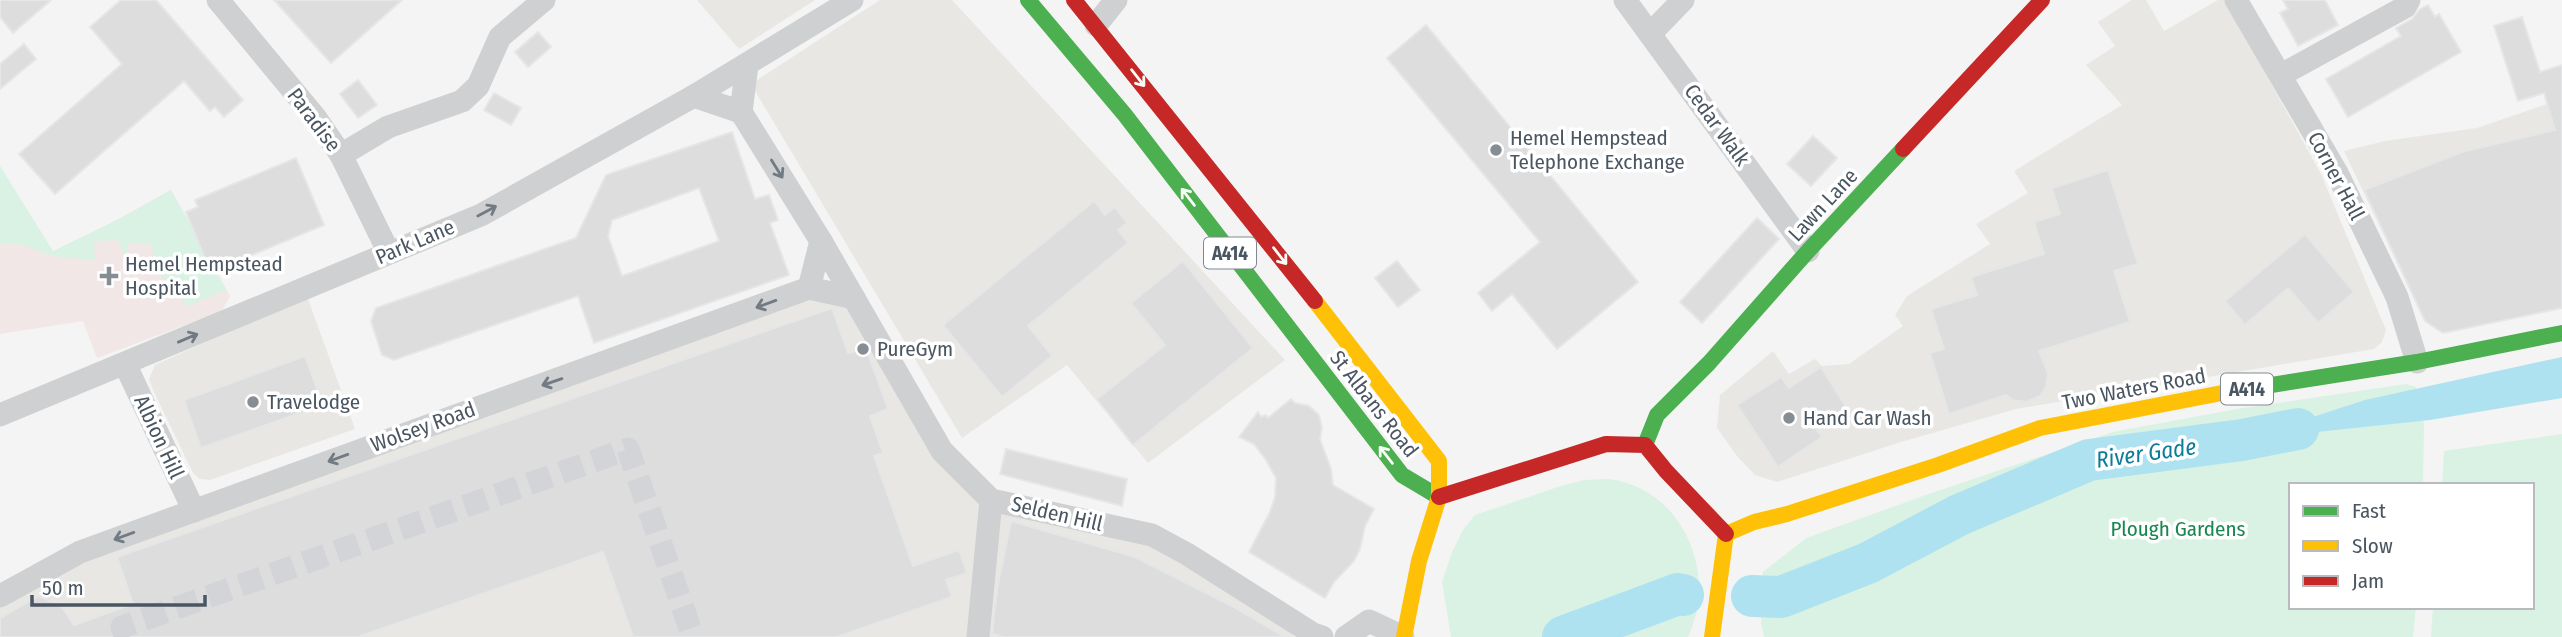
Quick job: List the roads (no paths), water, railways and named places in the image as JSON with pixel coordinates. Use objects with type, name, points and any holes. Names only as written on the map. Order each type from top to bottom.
[{"type":"main road","name":"St Albans Road","points":[[1074,0],[1439,461],[1439,497]]},
{"type":"main road","name":"Lawn Lane","points":[[1645,445],[1657,415],[1709,363],[1808,251],[2042,0]]},
{"type":"main road","name":"St Albans Road","points":[[1029,1],[1072,50],[1402,475],[1439,497]]},
{"type":"main road","name":"A414","points":[[1029,1],[1084,33],[1096,25],[1104,57],[1179,157]]},
{"type":"main road","name":"A414","points":[[1204,190],[1226,247]]},
{"type":"main road","name":"Two Waters Road","points":[[1726,534],[1754,522],[1900,477],[2040,428],[2209,396],[2417,362],[2562,333]]},
{"type":"main road","points":[[1439,497],[1606,444],[1645,445],[1726,534],[1712,637]]},
{"type":"main road","name":"A414","points":[[1404,637],[1419,561],[1439,497]]},
{"type":"street","name":"Paradise","points":[[218,0],[315,117],[341,155],[389,253]]},
{"type":"street","points":[[341,155],[388,127],[462,101],[478,86],[500,37],[544,0]]},
{"type":"street","name":"Park Lane","points":[[0,415],[481,215],[694,96],[852,0]]},
{"type":"street","points":[[1096,25],[1116,0]]},
{"type":"street","name":"Cedar Walk","points":[[1625,0],[1808,251]]},
{"type":"street","points":[[1650,34],[1683,0]]},
{"type":"street","name":"Corner Hall","points":[[2236,0],[2337,173],[2397,297],[2417,362]]},
{"type":"street","points":[[2281,75],[2405,7],[2409,0]]},
{"type":"street","points":[[694,96],[741,111],[747,65]]},
{"type":"street","name":"Selden Hill","points":[[741,111],[855,298],[943,451],[991,499],[1152,535],[1187,554],[1312,634],[1322,637]]},
{"type":"street","points":[[821,241],[809,288],[855,298]]},
{"type":"street","name":"Wolsey Road","points":[[0,596],[80,552],[809,288]]},
{"type":"street","name":"Albion Hill","points":[[125,364],[194,511]]},
{"type":"street","points":[[978,637],[991,499]]},
{"type":"street","points":[[1346,637],[1369,621],[1404,637]]},
{"type":"water","points":[[2562,357],[2562,398],[2430,420],[2242,440],[2365,400]]},
{"type":"waterway","name":"River Gade","points":[[1752,596],[1781,597],[1868,563],[1959,515],[2089,460],[2242,440],[2298,429]]},
{"type":"waterway","name":"River Gade","points":[[1563,637],[1678,594],[1683,595]]},
{"type":"tunnel","points":[[126,637],[122,627],[628,449],[693,637]]},
{"type":"place","name":"Hemel Hempstead Telephone Exchange","points":[[1496,150]]},
{"type":"place","name":"Hemel Hempstead Hospital","points":[[109,276]]},
{"type":"place","name":"PureGym","points":[[863,349]]},
{"type":"place","name":"Travelodge","points":[[253,402]]},
{"type":"place","name":"Hand Car Wash","points":[[1789,418]]},
{"type":"park label","name":"Plough Gardens","points":[[2178,529]]}]
